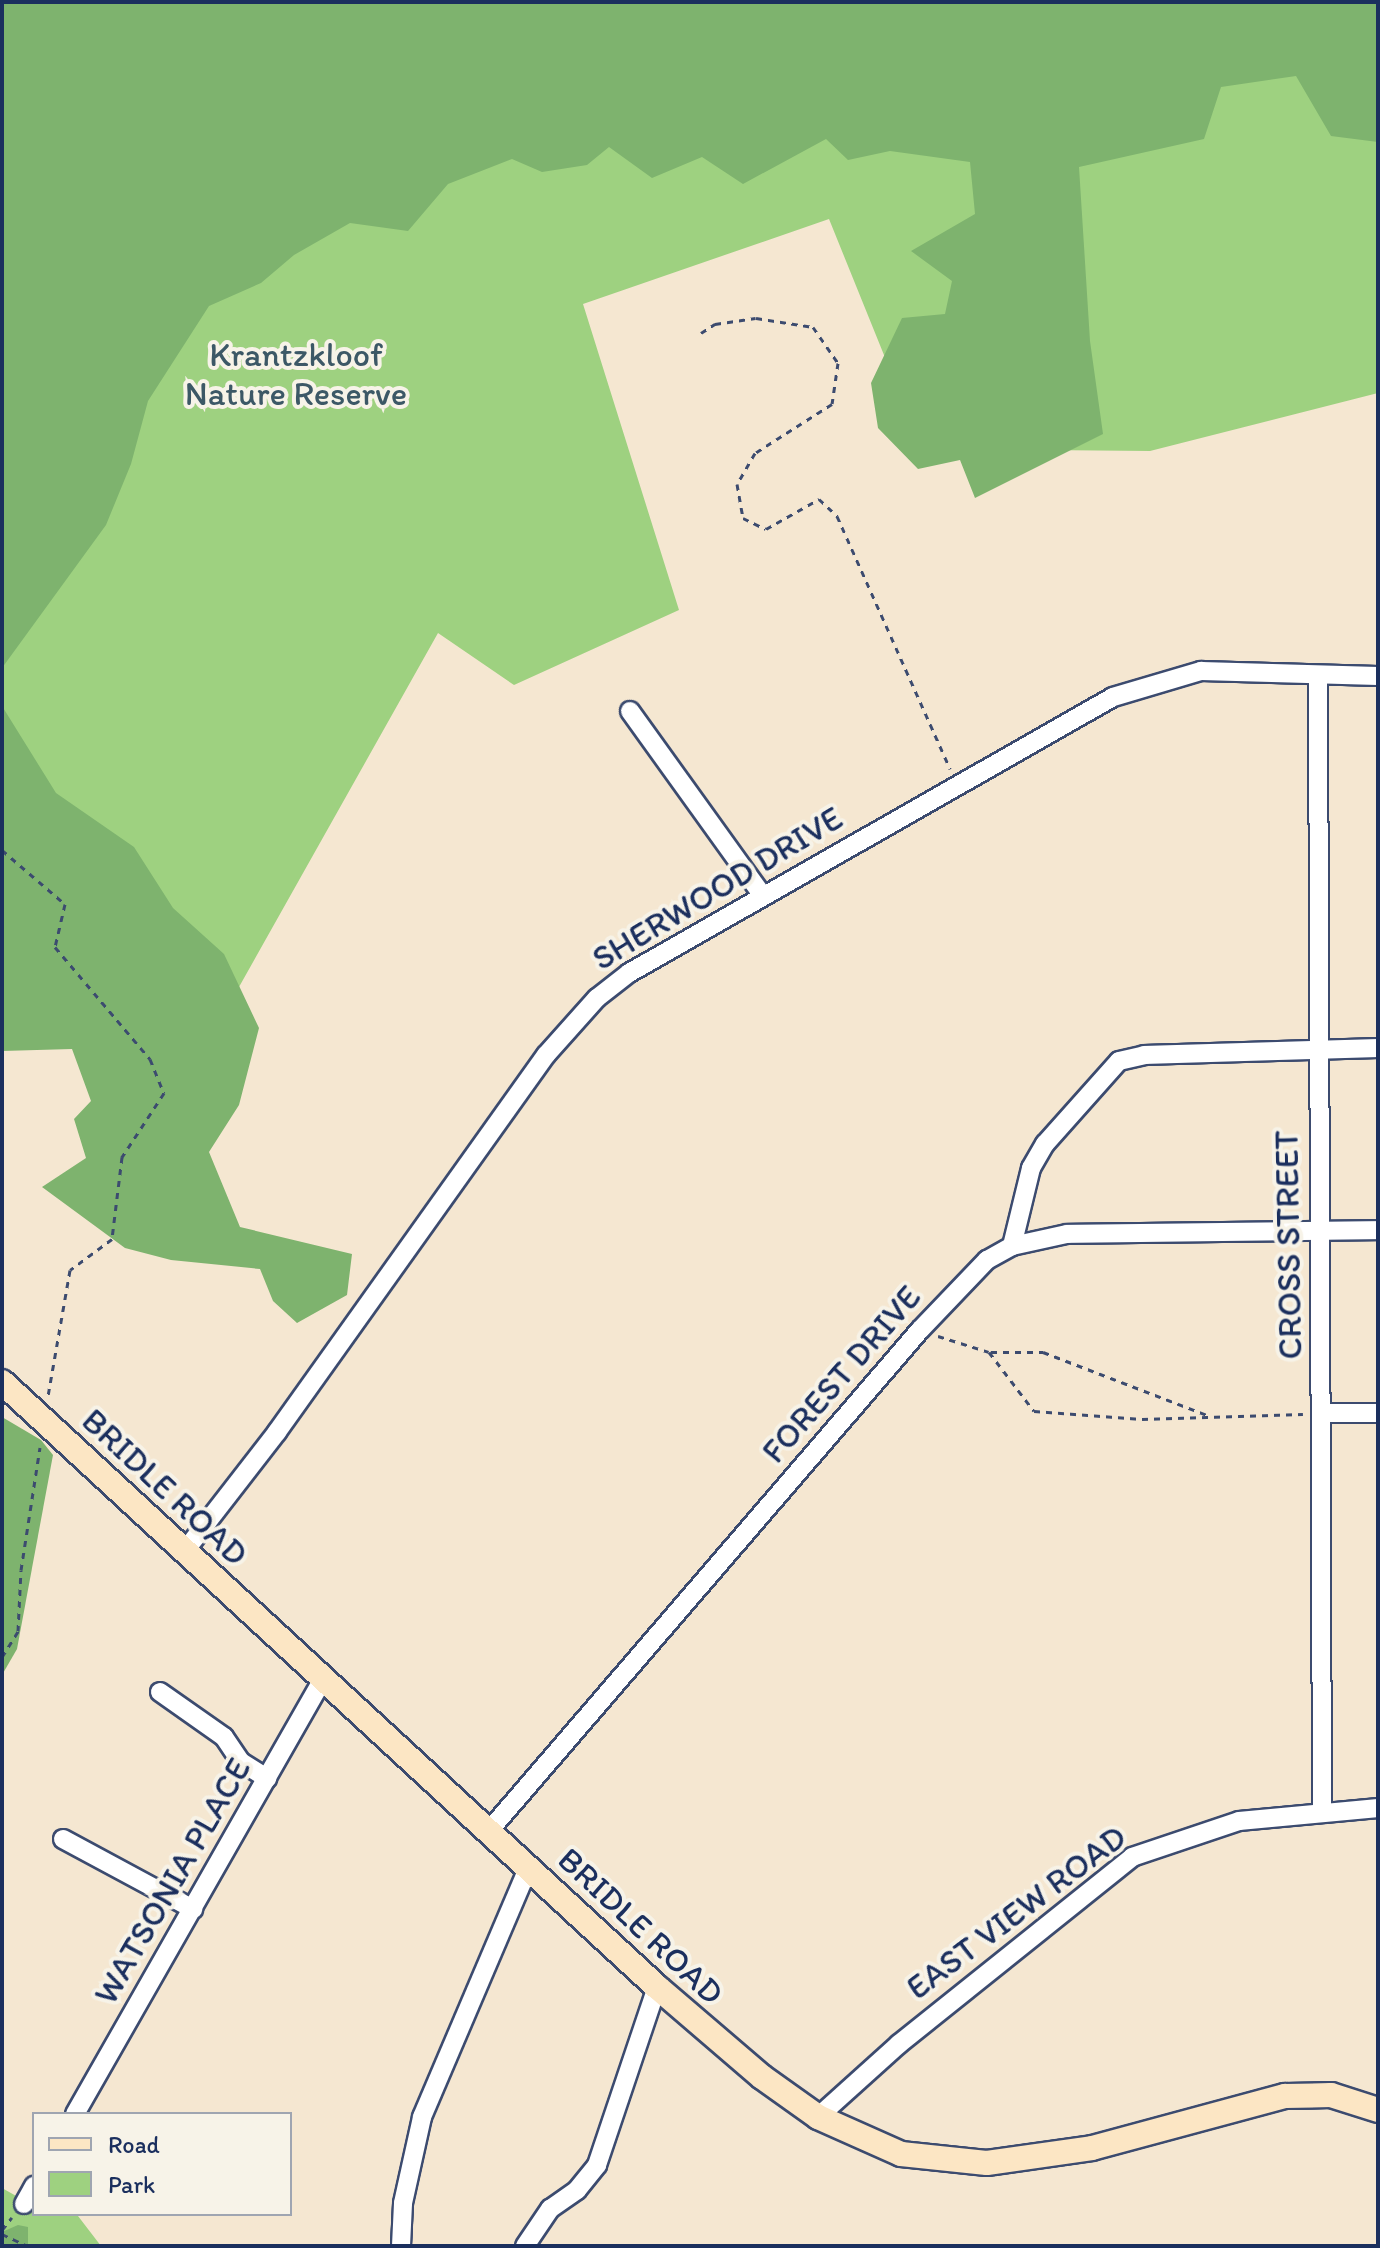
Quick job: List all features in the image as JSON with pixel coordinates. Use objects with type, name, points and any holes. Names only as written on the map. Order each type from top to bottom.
[{"type":"main road","name":"BRIDLE ROAD","points":[[2,1382],[657,1987],[762,2077],[818,2117],[901,2154],[987,2163],[1092,2148],[1285,2096],[1331,2095],[1378,2110]]},
{"type":"street","name":"SHERWOOD DRIVE","points":[[184,1552],[571,1024],[629,973],[956,783],[1113,697],[1201,671],[1378,676]]},
{"type":"street","name":"CROSS STREET","points":[[1318,676],[1318,1050],[1323,1413],[1322,1813]]},
{"type":"street","points":[[630,711],[762,895]]},
{"type":"street","points":[[1012,1246],[1031,1168],[1045,1144],[1119,1061],[1144,1055],[1378,1048]]},
{"type":"street","name":"FOREST DRIVE","points":[[488,1832],[920,1330],[987,1260],[1012,1246],[1067,1234],[1378,1230]]},
{"type":"street","points":[[1323,1413],[1378,1413]]},
{"type":"street","name":"WATSONIA PLACE","points":[[76,2112],[323,1679]]},
{"type":"street","points":[[160,1692],[224,1737],[241,1762],[267,1778]]},
{"type":"street","name":"EAST VIEW ROAD","points":[[818,2117],[878,2061],[1132,1857],[1239,1821],[1378,1808]]},
{"type":"street","points":[[63,1839],[193,1909]]},
{"type":"street","points":[[401,2246],[403,2203],[422,2117],[528,1869]]},
{"type":"street","points":[[525,2246],[550,2209],[577,2190],[597,2165],[657,1987]]},
{"type":"street","points":[[24,2204],[32,2190]]},
{"type":"path","points":[[701,333],[715,324],[756,318],[813,327],[838,363],[832,404],[755,453],[737,484],[743,518],[766,529],[819,499],[837,516],[956,783]]},
{"type":"path","points":[[2,850],[65,904],[55,947],[150,1059],[164,1093],[122,1157],[112,1239],[70,1270],[21,1570],[18,1631],[2,1657]]},
{"type":"path","points":[[920,1330],[989,1352],[1043,1352],[1211,1417]]},
{"type":"path","points":[[989,1352],[1034,1411],[1142,1419],[1323,1413]]},
{"type":"path","points":[[2,2234],[28,2246]]},
{"type":"green space","name":"Krantzkloof Nature Reserve","points":[[2,2],[1378,2],[1378,393],[1150,451],[922,449],[829,219],[583,304],[679,610],[514,685],[438,633],[239,987],[83,1040],[2,1046]]},
{"type":"green space","points":[[2,2],[1378,2],[1378,142],[1331,136],[1296,76],[1221,87],[1204,139],[1079,167],[1090,341],[1103,434],[975,498],[960,460],[918,469],[878,428],[871,383],[902,318],[945,314],[952,281],[911,251],[975,214],[970,162],[890,151],[848,160],[826,139],[743,184],[702,157],[652,178],[609,147],[587,165],[542,172],[512,159],[448,184],[408,231],[350,223],[294,255],[261,283],[209,306],[148,401],[131,464],[106,525],[2,668]]},
{"type":"green space","points":[[2,706],[56,793],[134,847],[173,908],[224,954],[259,1028],[239,1105],[209,1152],[240,1227],[352,1254],[347,1295],[297,1323],[273,1301],[260,1269],[171,1260],[125,1248],[42,1187],[86,1158],[74,1119],[91,1101],[72,1049],[2,1051]]},
{"type":"green space","points":[[2,1417],[41,1440],[53,1455],[17,1649],[2,1675]]},
{"type":"green space","points":[[2,2188],[32,2205],[32,2216],[78,2216],[101,2246],[2,2246]]},
{"type":"green space","points":[[18,2225],[28,2227],[28,2246],[2,2246],[2,2232]]}]
